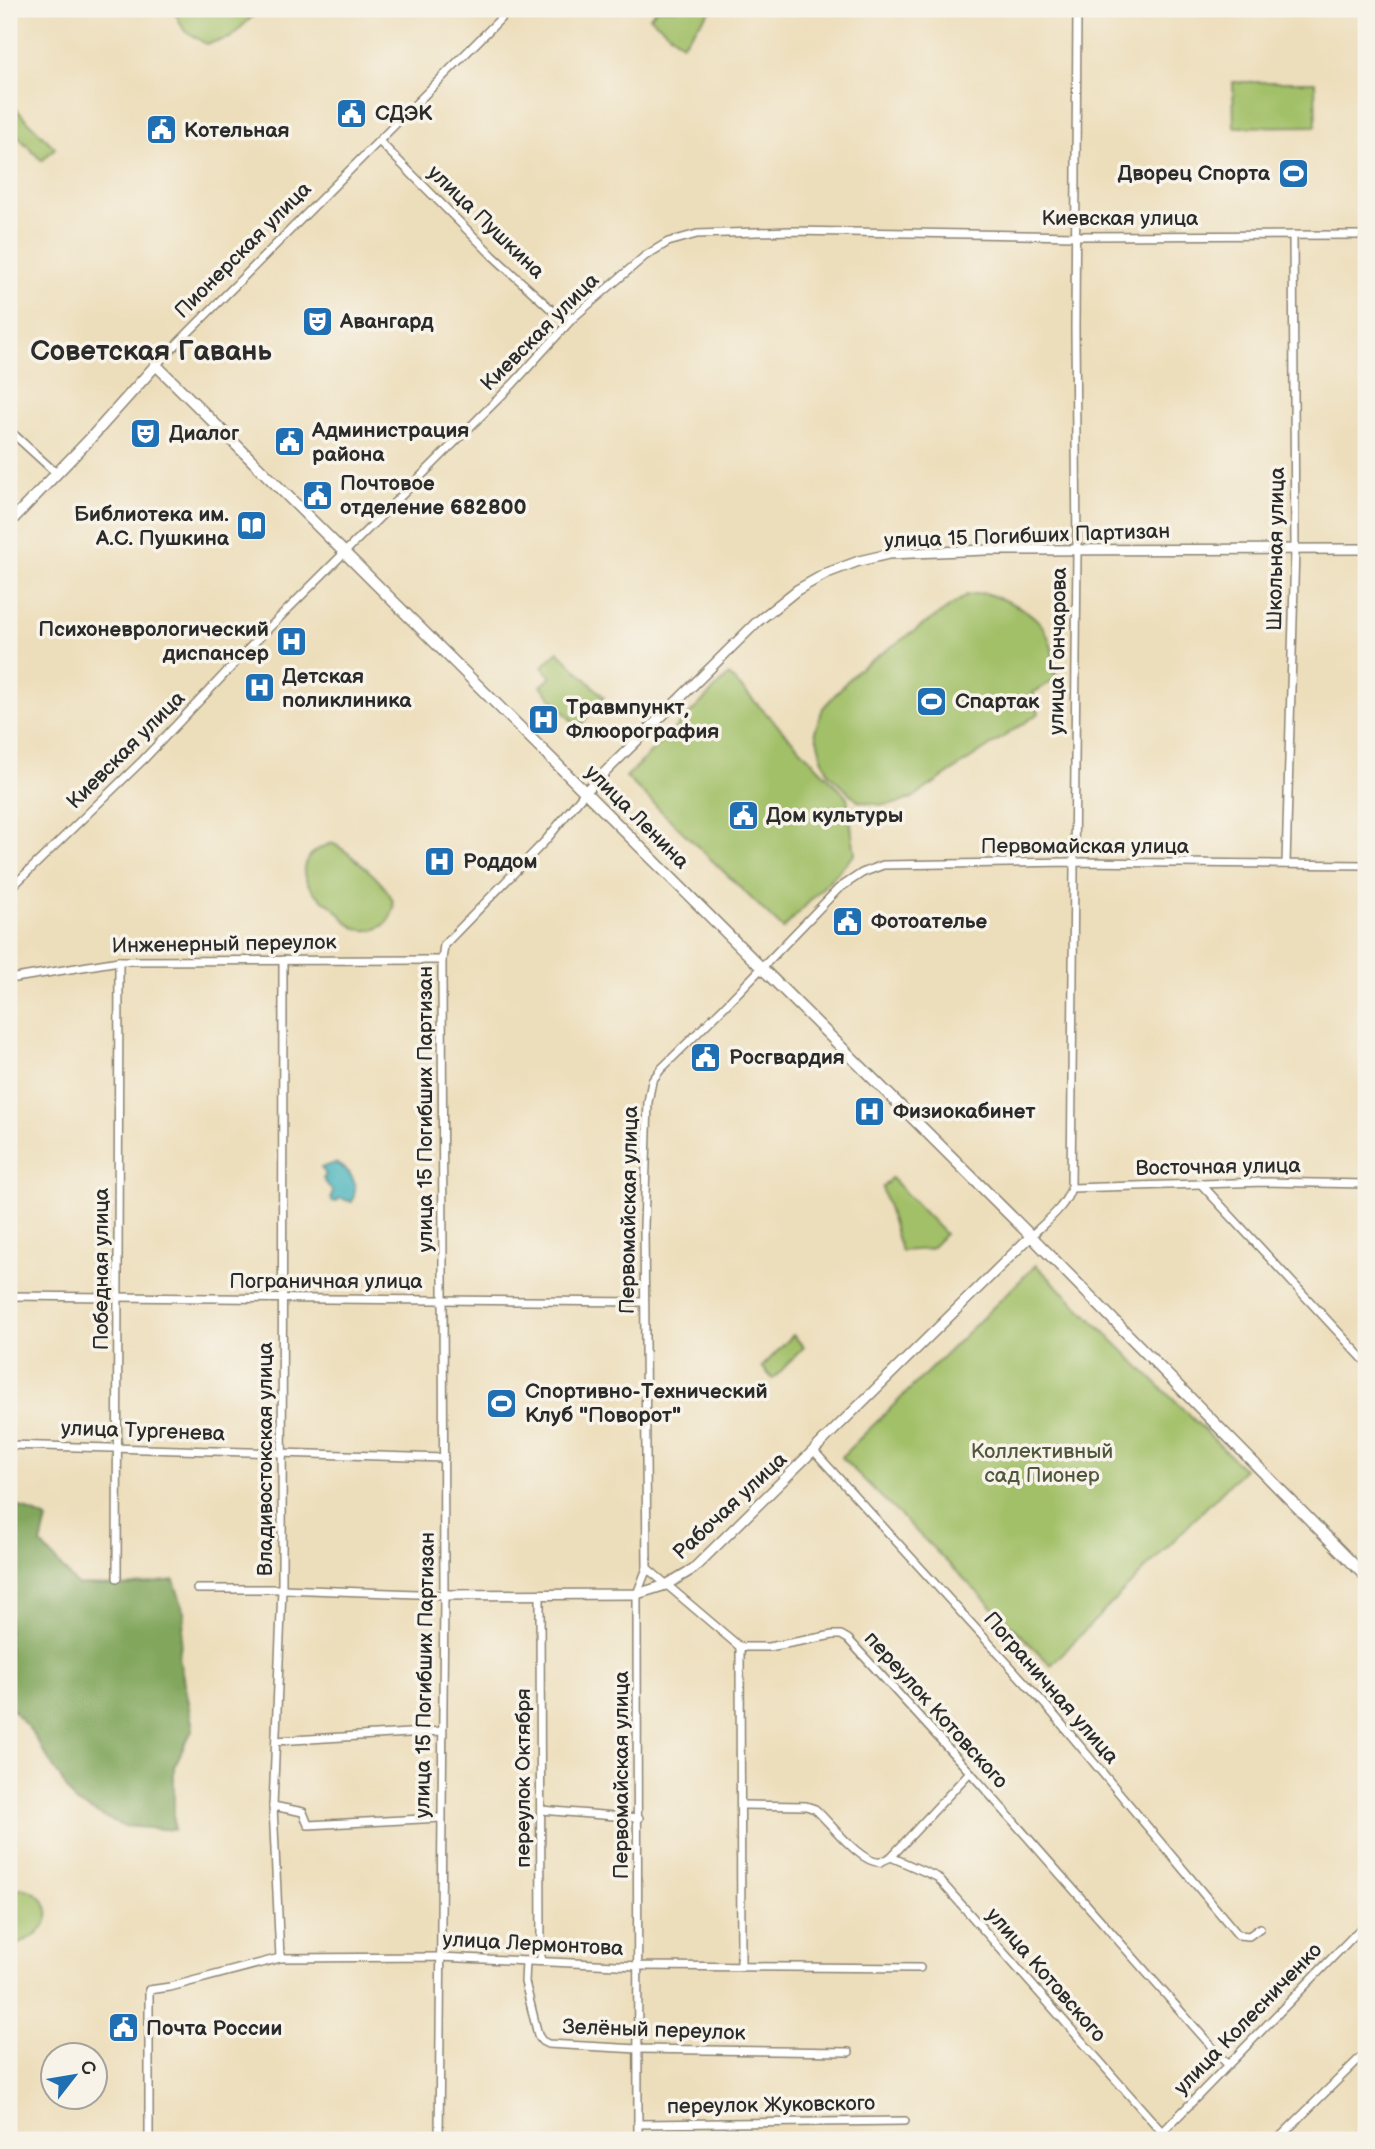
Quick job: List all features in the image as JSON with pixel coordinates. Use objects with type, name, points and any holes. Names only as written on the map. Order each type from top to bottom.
[{"type":"main road","name":"Пионерская улица","points":[[9,523],[89,441],[156,365]]},
{"type":"main road","name":"улица Ленина","points":[[156,365],[1031,1236],[1366,1577]]},
{"type":"street","name":"Пионерская улица","points":[[156,365],[510,9]]},
{"type":"street","name":"улица Гончарова","points":[[1071,1188],[1077,550],[1077,9]]},
{"type":"street","name":"улица Пушкина","points":[[379,141],[493,256],[553,311],[574,317]]},
{"type":"street","name":"Киевская улица","points":[[9,890],[143,760],[256,641],[513,384],[574,317],[645,256],[668,242],[697,233],[791,231],[1076,236],[1366,236]]},
{"type":"street","name":"Школьная улица","points":[[1286,864],[1295,549],[1293,235]]},
{"type":"street","points":[[9,430],[56,473]]},
{"type":"street","name":"улица 15 Погибших Партизан","points":[[439,2140],[444,1595],[444,945],[546,840],[585,792],[757,622],[797,590],[827,573],[889,554],[1366,549]]},
{"type":"street","name":"Первомайская улица","points":[[638,2140],[637,1594],[647,1568],[644,1302],[648,1102],[652,1081],[838,889],[862,873],[883,865],[1073,862],[1366,865]]},
{"type":"street","name":"Владивостокская улица","points":[[280,1958],[273,1806],[282,1589],[283,960]]},
{"type":"street","name":"Инженерный переулок","points":[[9,979],[119,961],[442,960]]},
{"type":"street","name":"Победная улица","points":[[117,1578],[119,961]]},
{"type":"street","points":[[1201,1184],[1366,1362]]},
{"type":"street","name":"Восточная улица","points":[[1071,1188],[1201,1184],[1366,1184]]},
{"type":"street","points":[[1031,1236],[1058,1210],[1071,1188]]},
{"type":"street","name":"Рабочая улица","points":[[197,1589],[444,1595],[637,1594],[666,1585],[693,1569],[1031,1236]]},
{"type":"street","name":"Пограничная улица","points":[[9,1296],[644,1302]]},
{"type":"street","name":"улица Тургенева","points":[[9,1445],[444,1458]]},
{"type":"street","name":"Пограничная улица","points":[[814,1451],[1049,1709],[1238,1935],[1249,1936],[1260,1928]]},
{"type":"street","points":[[647,1568],[740,1647],[741,1967]]},
{"type":"street","name":"переулок Октября","points":[[540,1594],[541,1961]]},
{"type":"street","name":"переулок Котовского","points":[[740,1647],[769,1647],[841,1635],[848,1639],[970,1772],[1227,2064]]},
{"type":"street","points":[[276,1741],[442,1731]]},
{"type":"street","points":[[891,1857],[970,1772]]},
{"type":"street","name":"улица Котовского","points":[[742,1805],[806,1806],[815,1809],[862,1855],[874,1861],[891,1857],[937,1877],[1162,2132]]},
{"type":"street","points":[[273,1806],[303,1812],[308,1825],[441,1818]]},
{"type":"street","points":[[541,1810],[639,1818]]},
{"type":"street","name":"улица Колесниченко","points":[[1155,2140],[1366,1923]]},
{"type":"street","name":"улица Лермонтова","points":[[149,2140],[149,1990],[280,1958],[439,1957],[639,1966],[920,1968]]},
{"type":"street","name":"Зелёный переулок","points":[[526,1961],[526,1988],[542,2041],[548,2044],[638,2049],[849,2052]]},
{"type":"street","points":[[1277,2140],[1366,2052]]},
{"type":"street","name":"переулок Жуковского","points":[[639,2124],[905,2121]]},
{"type":"green space","points":[[173,9],[260,9],[230,38],[206,44],[184,30]]},
{"type":"green space","points":[[657,9],[712,9],[682,44],[650,17]]},
{"type":"green space","points":[[1233,82],[1315,82],[1316,126],[1234,127]]},
{"type":"green space","points":[[9,102],[55,148],[42,161],[9,127]]},
{"type":"green space","name":"Спартак","points":[[985,593],[1029,613],[1046,631],[1051,644],[1056,679],[1033,693],[1039,713],[912,798],[882,805],[858,801],[829,774],[822,758],[815,731],[823,708],[856,671],[967,595]]},
{"type":"green space","points":[[558,651],[604,697],[578,728],[541,686],[551,677],[542,667]]},
{"type":"green space","points":[[729,675],[847,797],[855,854],[783,929],[626,777]]},
{"type":"green space","points":[[332,843],[367,869],[390,895],[393,902],[392,915],[382,926],[370,930],[355,928],[310,887],[304,871],[308,859]]},
{"type":"green space","points":[[891,1178],[945,1234],[930,1249],[901,1251],[882,1188]]},
{"type":"green space","name":"Коллективный сад Пионер","points":[[1036,1265],[1244,1469],[1051,1665],[841,1457]]},
{"type":"green space","points":[[793,1335],[804,1347],[773,1379],[762,1367]]},
{"type":"green space","points":[[9,1492],[16,1505],[47,1519],[41,1544],[77,1585],[127,1586],[174,1580],[185,1615],[179,1657],[193,1728],[174,1767],[174,1830],[122,1826],[75,1802],[31,1731],[9,1705]]},
{"type":"green space","points":[[20,1888],[40,1897],[47,1908],[47,1921],[40,1931],[9,1950],[9,1893]]},
{"type":"water","points":[[335,1163],[350,1174],[355,1189],[352,1202],[340,1198],[336,1202],[332,1201],[333,1192],[323,1179],[326,1174],[321,1168]]},
{"type":"place","name":"СДЭК","points":[[352,113]]},
{"type":"place","name":"Котельная","points":[[161,130]]},
{"type":"place","name":"Дворец Спорта","points":[[1293,173]]},
{"type":"place","name":"Авангард","points":[[317,321]]},
{"type":"place","name":"Диалог","points":[[146,433]]},
{"type":"place","name":"Администрация района","points":[[289,442]]},
{"type":"place","name":"Почтовое отделение 682800","points":[[317,495]]},
{"type":"place","name":"Библиотека им. А.С. Пушкина","points":[[252,526]]},
{"type":"place","name":"Психоневрологический диспансер","points":[[292,641]]},
{"type":"place","name":"Детская поликлиника","points":[[259,688]]},
{"type":"place","name":"Спартак","points":[[932,701]]},
{"type":"place","name":"Травмпункт, Флюорография","points":[[543,719]]},
{"type":"place","name":"Дом культуры","points":[[743,815]]},
{"type":"place","name":"Роддом","points":[[440,861]]},
{"type":"place","name":"Фотоателье","points":[[848,921]]},
{"type":"place","name":"Росгвардия","points":[[706,1057]]},
{"type":"place","name":"Физиокабинет","points":[[870,1111]]},
{"type":"place","name":"Спортивно-Технический Клуб \"Поворот\"","points":[[502,1403]]},
{"type":"place","name":"Почта России","points":[[123,2028]]},
{"type":"district","name":"Советская Гавань","points":[[151,351]]}]
